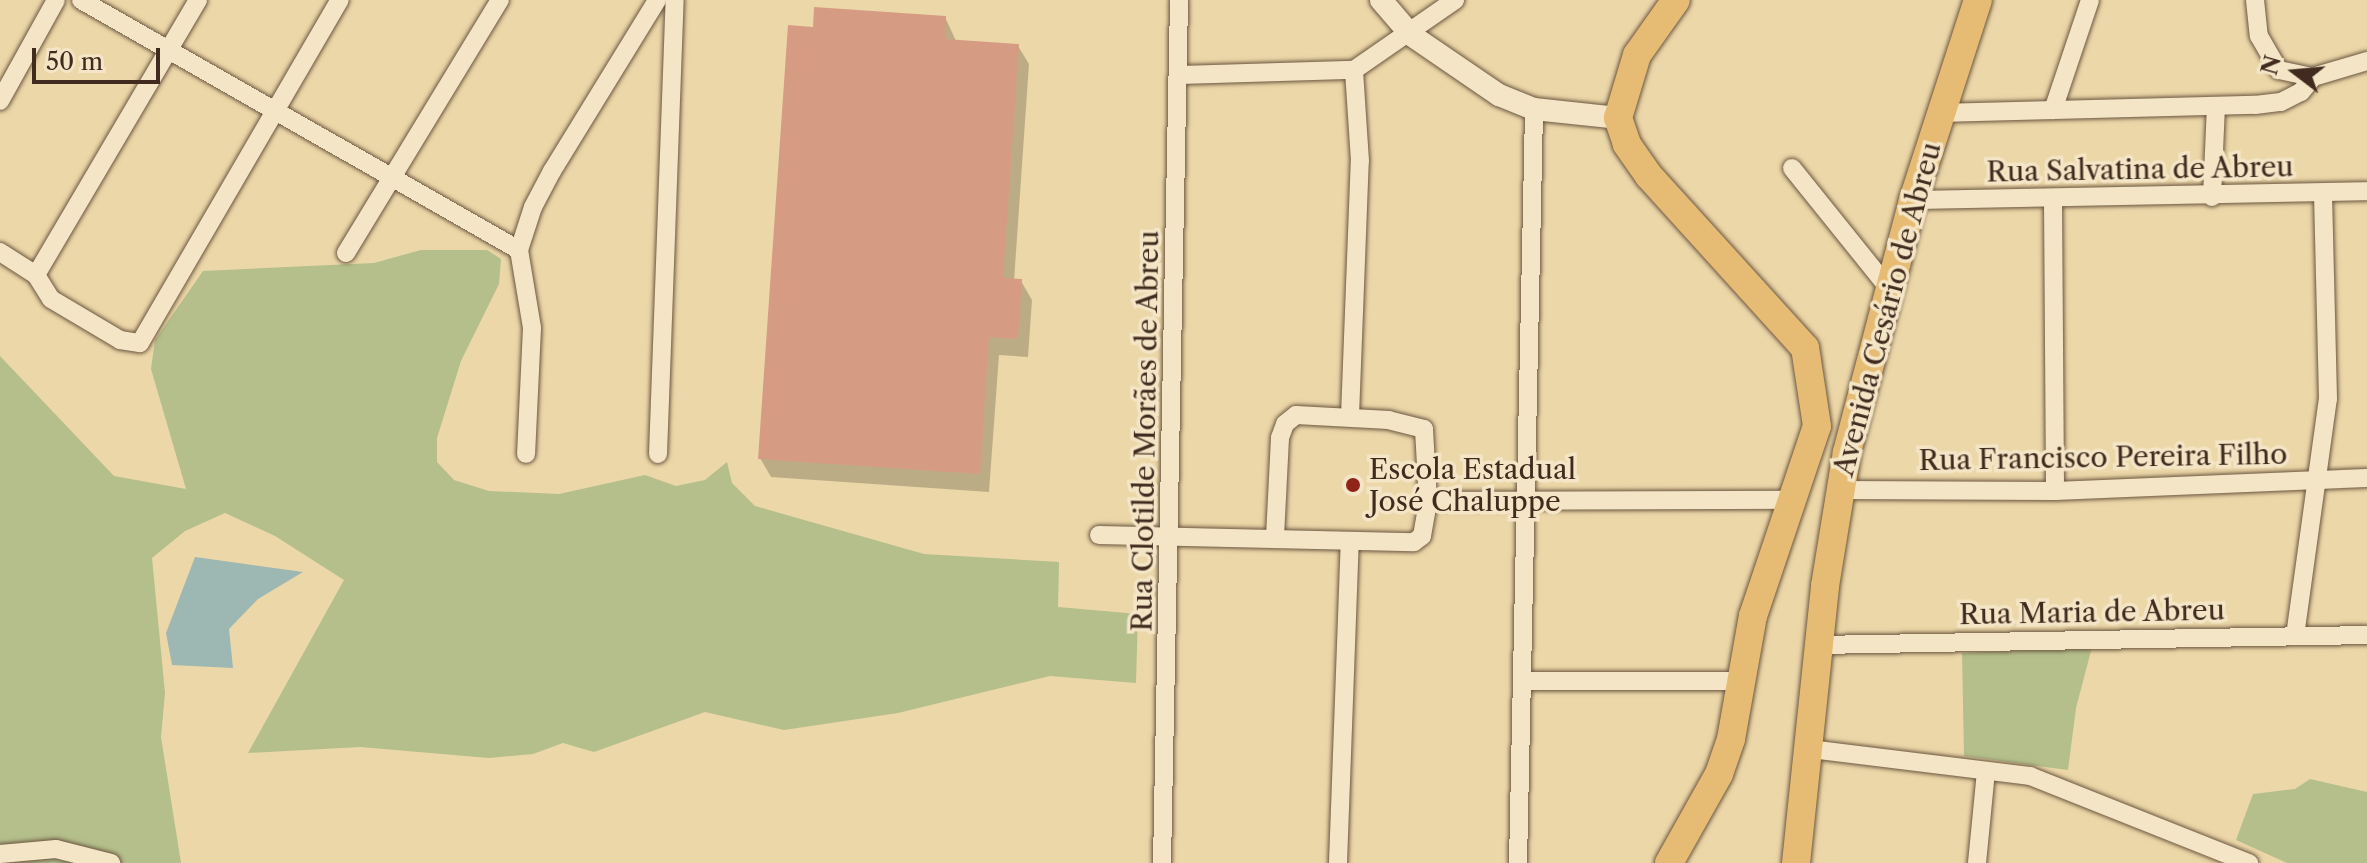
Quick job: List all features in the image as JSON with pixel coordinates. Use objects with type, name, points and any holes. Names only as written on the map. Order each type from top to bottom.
[{"type":"main road","points":[[1676,0],[1637,55],[1618,118],[1627,144],[1649,176],[1805,348],[1833,388],[1848,394],[1861,388]]},
{"type":"main road","name":"Avenida Cesário de Abreu","points":[[1796,863],[1810,749],[1818,645],[1841,490],[1861,388],[1939,113],[1978,0]]},
{"type":"main road","points":[[1669,863],[1719,774],[1764,576],[1794,500],[1817,426],[1805,348]]},
{"type":"street","points":[[0,101],[56,0]]},
{"type":"street","points":[[81,0],[519,250]]},
{"type":"street","points":[[36,275],[198,0]]},
{"type":"street","points":[[0,252],[36,275],[51,299],[120,340],[140,343],[340,0]]},
{"type":"street","points":[[346,253],[500,0]]},
{"type":"street","points":[[526,454],[532,328],[519,250],[533,207],[552,171],[657,0]]},
{"type":"street","points":[[658,454],[675,0]]},
{"type":"street","name":"Rua Clotilde Morães de Abreu","points":[[1162,863],[1181,75],[1179,0]]},
{"type":"street","points":[[1381,0],[1411,35],[1458,71],[1534,109],[1618,118]]},
{"type":"street","points":[[1181,75],[1354,70],[1411,35],[1455,0]]},
{"type":"street","points":[[2053,110],[2090,0]]},
{"type":"street","points":[[2255,0],[2259,36],[2274,64],[2293,75],[2313,77],[2367,61]]},
{"type":"street","points":[[1350,416],[1360,161],[1354,70]]},
{"type":"street","points":[[1939,113],[2216,107],[2281,102],[2301,92],[2313,77]]},
{"type":"street","points":[[2212,197],[2216,107]]},
{"type":"street","points":[[1518,863],[1534,109]]},
{"type":"street","points":[[1792,168],[1890,290]]},
{"type":"street","name":"Rua Salvatina de Abreu","points":[[1913,200],[2323,195],[2367,191]]},
{"type":"street","points":[[2295,636],[2299,583],[2319,480],[2329,365],[2323,195]]},
{"type":"street","points":[[2053,199],[2055,491]]},
{"type":"street","points":[[1099,535],[1414,542],[1422,536],[1428,501],[1424,429],[1350,416],[1296,415],[1285,424],[1277,464],[1275,538]]},
{"type":"street","name":"Rua Francisco Pereira Filho","points":[[1841,490],[2055,491],[2367,478]]},
{"type":"street","points":[[1428,501],[1794,500]]},
{"type":"street","points":[[1338,863],[1350,541]]},
{"type":"street","name":"Rua Maria de Abreu","points":[[1818,645],[2367,635]]},
{"type":"street","points":[[1522,681],[1741,681]]},
{"type":"street","points":[[1810,749],[2057,784],[2249,863]]},
{"type":"street","points":[[1977,863],[1986,772]]},
{"type":"street","points":[[0,854],[56,849],[111,863]]},
{"type":"green space","points":[[421,250],[487,250],[501,259],[499,284],[461,361],[437,438],[437,462],[454,480],[489,491],[559,494],[645,475],[676,486],[705,480],[727,462],[732,483],[755,506],[924,554],[1059,562],[1058,607],[1138,614],[1136,683],[1050,676],[898,713],[784,730],[705,712],[594,752],[563,743],[533,754],[489,758],[360,747],[248,753],[344,580],[275,536],[225,513],[185,531],[152,558],[165,693],[161,737],[181,863],[0,863],[0,356],[114,476],[186,489],[151,369],[155,340],[203,271],[374,263]]},
{"type":"green space","points":[[2092,647],[2076,708],[2068,770],[1964,756],[1962,653]]},
{"type":"green space","points":[[2310,779],[2367,792],[2367,863],[2287,863],[2236,840],[2253,794],[2295,789]]},
{"type":"water","points":[[195,557],[303,572],[258,599],[229,629],[233,668],[172,665],[166,633]]},
{"type":"building","points":[[814,7],[946,16],[945,39],[1019,44],[1003,278],[1022,279],[1018,339],[989,337],[980,474],[758,459],[788,25],[813,27]]},
{"type":"place","name":"Escola Estadual José Chaluppe","points":[[1353,485]]}]
